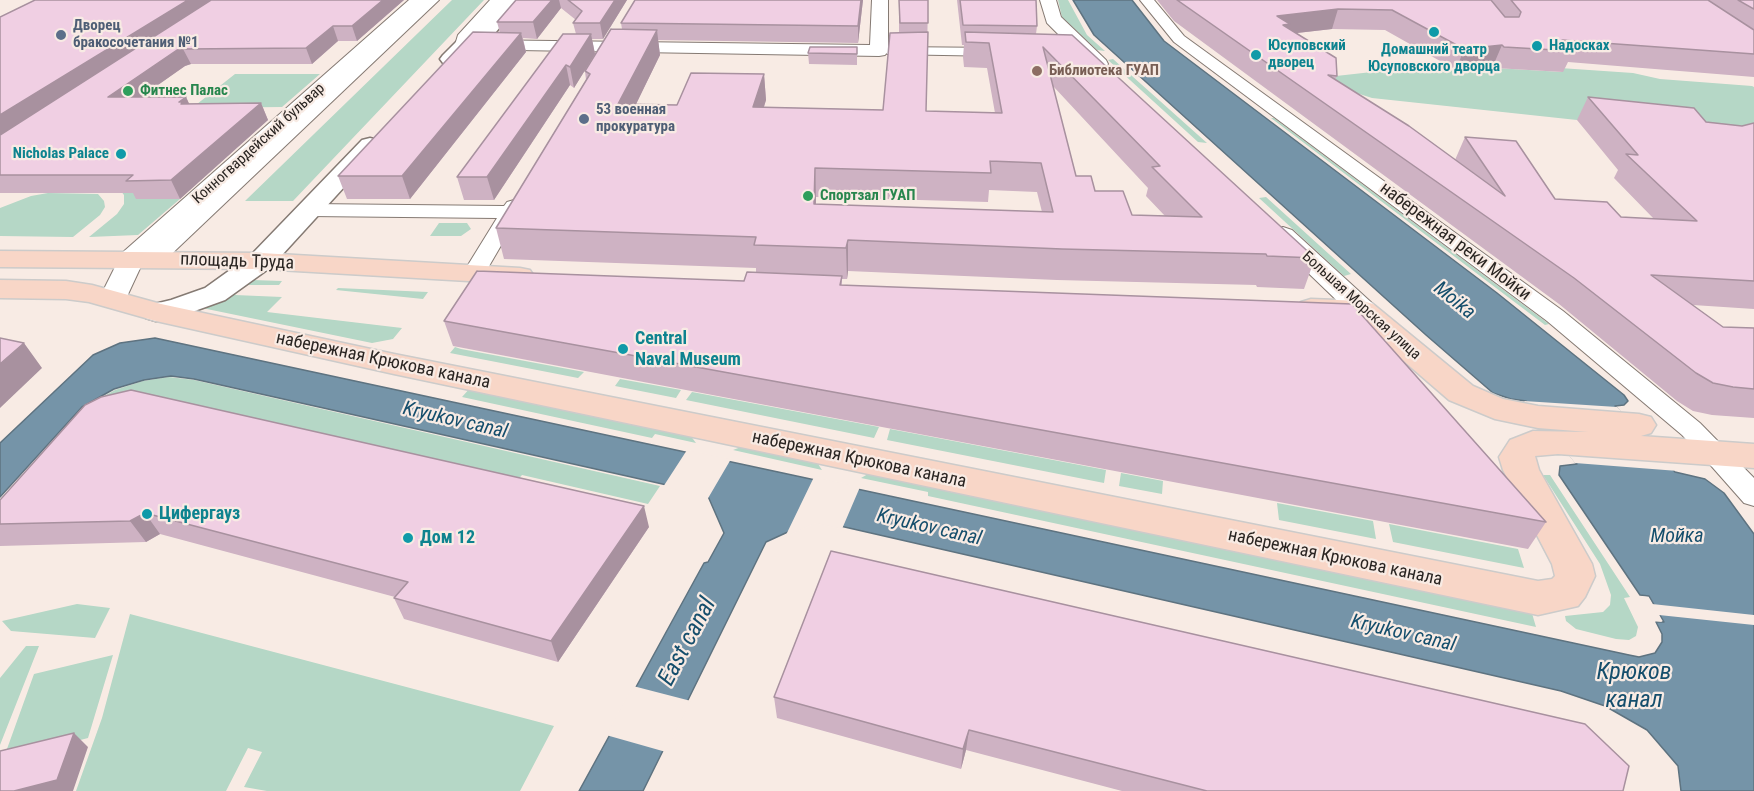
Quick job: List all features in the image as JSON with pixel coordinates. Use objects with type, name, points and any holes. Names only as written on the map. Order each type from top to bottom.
[{"type":"main road","points":[[440,70],[464,45],[483,35],[515,0]]},
{"type":"main road","points":[[0,289],[66,290],[113,299],[156,312],[178,308],[215,294],[261,261],[384,130]]},
{"type":"main road","name":"площадь Труда","points":[[0,259],[261,261],[548,278]]},
{"type":"main road","points":[[1284,307],[1363,310]]},
{"type":"main road","name":"Большая Морская улица","points":[[1363,310],[1461,393],[1537,425]]},
{"type":"main road","name":"набережная Крюкова канала","points":[[156,312],[428,371],[1538,598],[1563,594],[1574,581],[1574,570],[1521,470],[1518,457],[1522,448],[1533,443],[1537,425]]},
{"type":"main road","points":[[1537,425],[1646,437],[1716,453],[1754,456]]},
{"type":"main road","points":[[1646,437],[1691,429],[1754,434]]},
{"type":"street","name":"Конногвардейский бульвар","points":[[113,299],[142,259],[419,0]]},
{"type":"street","name":"Конногвардейский бульвар","points":[[142,259],[432,0]]},
{"type":"street","points":[[499,0],[467,35],[464,45],[612,40],[879,51],[1011,52]]},
{"type":"street","points":[[879,51],[880,0]]},
{"type":"street","points":[[1048,0],[1053,20],[1078,53],[1112,76]]},
{"type":"street","name":"набережная реки Мойки","points":[[1148,0],[1179,39],[1555,315],[1691,429],[1754,496]]},
{"type":"street","points":[[599,63],[612,40]]},
{"type":"street","points":[[474,273],[522,192]]},
{"type":"street","points":[[310,210],[510,212]]},
{"type":"street","name":"Большая Морская улица","points":[[1264,218],[1363,310]]},
{"type":"green space","points":[[452,0],[484,0],[293,201],[245,201]]},
{"type":"green space","points":[[1058,0],[1068,0],[1087,35],[1105,51],[1097,50],[1062,17]]},
{"type":"green space","points":[[1113,59],[1207,143],[1198,142],[1108,60]]},
{"type":"green space","points":[[1493,66],[1495,68],[1562,72],[1560,68],[1633,73],[1660,79],[1752,86],[1754,87],[1754,139],[1372,98],[1344,89],[1327,77],[1417,67],[1428,73]]},
{"type":"green space","points":[[235,74],[320,74],[282,107],[192,108]]},
{"type":"green space","points":[[1271,118],[1274,118],[1549,324],[1545,325]]},
{"type":"green space","points":[[152,186],[137,198],[180,199],[138,235],[89,237],[117,214],[124,204],[124,195],[120,190]]},
{"type":"green space","points":[[48,193],[98,194],[104,201],[105,207],[100,215],[73,237],[0,236],[0,208],[31,196]]},
{"type":"green space","points":[[1266,197],[1351,274],[1344,276],[1259,198]]},
{"type":"green space","points":[[439,223],[467,223],[471,229],[461,236],[430,236]]},
{"type":"green space","points":[[252,280],[282,281],[279,285],[244,285],[235,295],[282,297],[267,312],[402,328],[393,339],[372,343],[202,308]]},
{"type":"green space","points":[[338,288],[428,292],[423,299],[336,290]]},
{"type":"green space","points":[[455,347],[584,372],[578,378],[450,353]]},
{"type":"green space","points":[[169,377],[194,380],[660,486],[648,504],[522,475],[515,483],[0,518],[0,500],[84,407],[115,390],[143,381]]},
{"type":"green space","points":[[620,379],[681,390],[676,398],[615,386]]},
{"type":"green space","points":[[471,387],[690,435],[696,443],[655,434],[652,438],[462,397]]},
{"type":"green space","points":[[692,392],[879,427],[874,438],[686,400]]},
{"type":"green space","points":[[890,429],[1106,470],[1104,483],[887,440]]},
{"type":"green space","points":[[752,447],[810,460],[818,464],[822,470],[733,450]]},
{"type":"green space","points":[[1121,473],[1163,481],[1162,494],[1119,486]]},
{"type":"green space","points":[[868,474],[878,474],[1531,610],[1536,627],[928,496],[928,492],[861,478]]},
{"type":"green space","points":[[1543,475],[1550,475],[1630,597],[1624,598],[1638,627],[1636,636],[1629,640],[1576,629],[1566,621],[1565,616],[1603,612],[1610,605],[1611,595],[1600,564]]},
{"type":"green space","points":[[1277,503],[1373,521],[1376,539],[1279,520]]},
{"type":"green space","points":[[1389,524],[1518,549],[1524,568],[1393,542]]},
{"type":"green space","points":[[77,604],[110,608],[95,638],[11,631],[2,621]]},
{"type":"green space","points":[[130,614],[554,726],[520,791],[267,791],[244,787],[262,752],[248,748],[226,791],[76,791],[102,718]]},
{"type":"green space","points":[[26,646],[39,646],[0,745],[0,678]]},
{"type":"green space","points":[[113,655],[88,738],[3,760],[34,674]]},
{"type":"water","points":[[1073,0],[1132,0],[1164,41],[1497,293],[1624,395],[1628,401],[1624,405],[1615,406],[1675,472],[1705,479],[1724,493],[1754,534],[1754,791],[1681,791],[1678,766],[1647,730],[1605,706],[1561,691],[814,520],[766,542],[643,791],[579,791],[704,563],[708,562],[724,533],[707,494],[194,379],[171,376],[144,380],[114,389],[82,407],[0,497],[0,443],[93,355],[120,343],[155,338],[1629,655],[1639,657],[1655,653],[1662,642],[1662,634],[1656,622],[1664,622],[1649,596],[1640,595],[1559,475],[1560,466],[1577,464],[1526,401],[1493,393],[1426,335],[1094,35]]},
{"type":"pier","points":[[1524,401],[1617,407],[1678,471],[1575,463]]},
{"type":"pier","points":[[687,450],[731,459],[707,500],[705,497],[663,487]]},
{"type":"pier","points":[[814,477],[860,487],[842,529],[815,523],[785,537]]},
{"type":"pier","points":[[1638,596],[1648,597],[1652,604],[1754,615],[1754,625],[1659,615],[1662,622],[1653,621],[1659,620],[1647,599]]},
{"type":"pier","points":[[633,686],[691,701],[666,752],[606,735]]},
{"type":"building","points":[[35,0],[188,0],[0,115],[0,17]]},
{"type":"building","points":[[211,0],[383,0],[352,26],[333,26],[306,48],[177,50],[108,97],[186,97],[179,102],[183,102],[181,104],[261,103],[171,180],[126,181],[133,175],[0,175],[0,135]]},
{"type":"building","points":[[516,0],[552,0],[533,22],[497,22]]},
{"type":"building","points":[[568,0],[615,0],[600,23],[573,23],[582,11]]},
{"type":"building","points":[[635,0],[861,0],[858,26],[621,23]]},
{"type":"building","points":[[899,0],[928,0],[928,23],[900,23]]},
{"type":"building","points":[[960,0],[1036,0],[1037,26],[963,25]]},
{"type":"building","points":[[1177,0],[1491,0],[1505,17],[1519,17],[1521,12],[1511,0],[1708,0],[1754,30],[1754,54],[1562,40],[1573,51],[1504,47],[1502,45],[1464,49],[1392,10],[1338,9],[1277,16],[1290,24],[1283,25],[1336,58],[1337,76],[1328,75],[1409,126],[1505,196],[1465,137],[1516,141],[1555,199],[1607,202],[1621,217],[1697,221],[1626,154],[1638,155],[1588,97],[1694,108],[1706,122],[1742,126],[1754,123],[1754,281],[1651,275],[1723,327],[1754,328],[1754,389],[1713,383],[1696,373],[1574,278]]},
{"type":"building","points":[[1738,0],[1754,0],[1754,9]]},
{"type":"building","points":[[611,29],[657,30],[618,104],[677,105],[691,73],[764,74],[753,107],[883,110],[890,33],[928,32],[926,111],[1002,113],[989,43],[966,42],[965,32],[1072,35],[1315,258],[1267,256],[1266,254],[1062,249],[848,240],[846,248],[754,245],[756,237],[496,228],[590,74],[585,71]],"holes":[[[1043,47],[1160,166],[1152,167],[1202,217],[1132,215],[1123,191],[1095,191],[1091,176],[1076,176]],[[990,161],[1041,163],[1053,212],[814,204],[815,168],[991,173]]]},
{"type":"building","points":[[473,32],[521,33],[402,176],[338,176]]},
{"type":"building","points":[[563,34],[591,34],[570,67],[566,65],[487,177],[457,177]]},
{"type":"building","points":[[810,47],[857,47],[857,54],[808,53]]},
{"type":"building","points":[[477,271],[744,281],[747,272],[842,276],[840,285],[1352,304],[1546,522],[444,321]]},
{"type":"building","points":[[0,338],[24,343],[0,364]]},
{"type":"building","name":"Дом 12","points":[[131,390],[644,506],[551,641],[394,598],[408,582],[145,513],[130,521],[0,524],[0,500],[85,405],[101,397]]},
{"type":"building","points":[[831,551],[1585,724],[1629,766],[1623,791],[1207,791],[969,730],[963,749],[774,697]]},
{"type":"building","points":[[74,733],[57,780],[14,791],[0,791],[0,751]]},
{"type":"place","name":"Домашний театр Юсуповского дворца","points":[[1434,32]]},
{"type":"place","name":"Дворец бракосочетания №1","points":[[61,35]]},
{"type":"place","name":"Надосках","points":[[1537,46]]},
{"type":"place","name":"Юсуповский дворец","points":[[1256,55]]},
{"type":"place","name":"Библиотека ГУАП","points":[[1037,71]]},
{"type":"place","name":"Фитнес Палас","points":[[128,91]]},
{"type":"place","name":"53 военная прокуратура","points":[[584,119]]},
{"type":"place","name":"Nicholas Palace","points":[[121,154]]},
{"type":"place","name":"Спортзал ГУАП","points":[[808,196]]},
{"type":"place","name":"Central Naval Museum","points":[[623,349]]},
{"type":"place","name":"Цифергауз","points":[[147,514]]},
{"type":"place","name":"Дом 12","points":[[408,538]]},
{"type":"water label","name":"Moika","points":[[1454,301]]},
{"type":"water label","name":"Kryukov canal","points":[[455,421]]},
{"type":"water label","name":"Kryukov canal","points":[[929,528]]},
{"type":"water label","name":"Мойка","points":[[1677,537]]},
{"type":"water label","name":"Kryukov canal","points":[[1403,634]]},
{"type":"water label","name":"East canal","points":[[688,642]]},
{"type":"water label","name":"Крюков канал","points":[[1634,687]]}]
